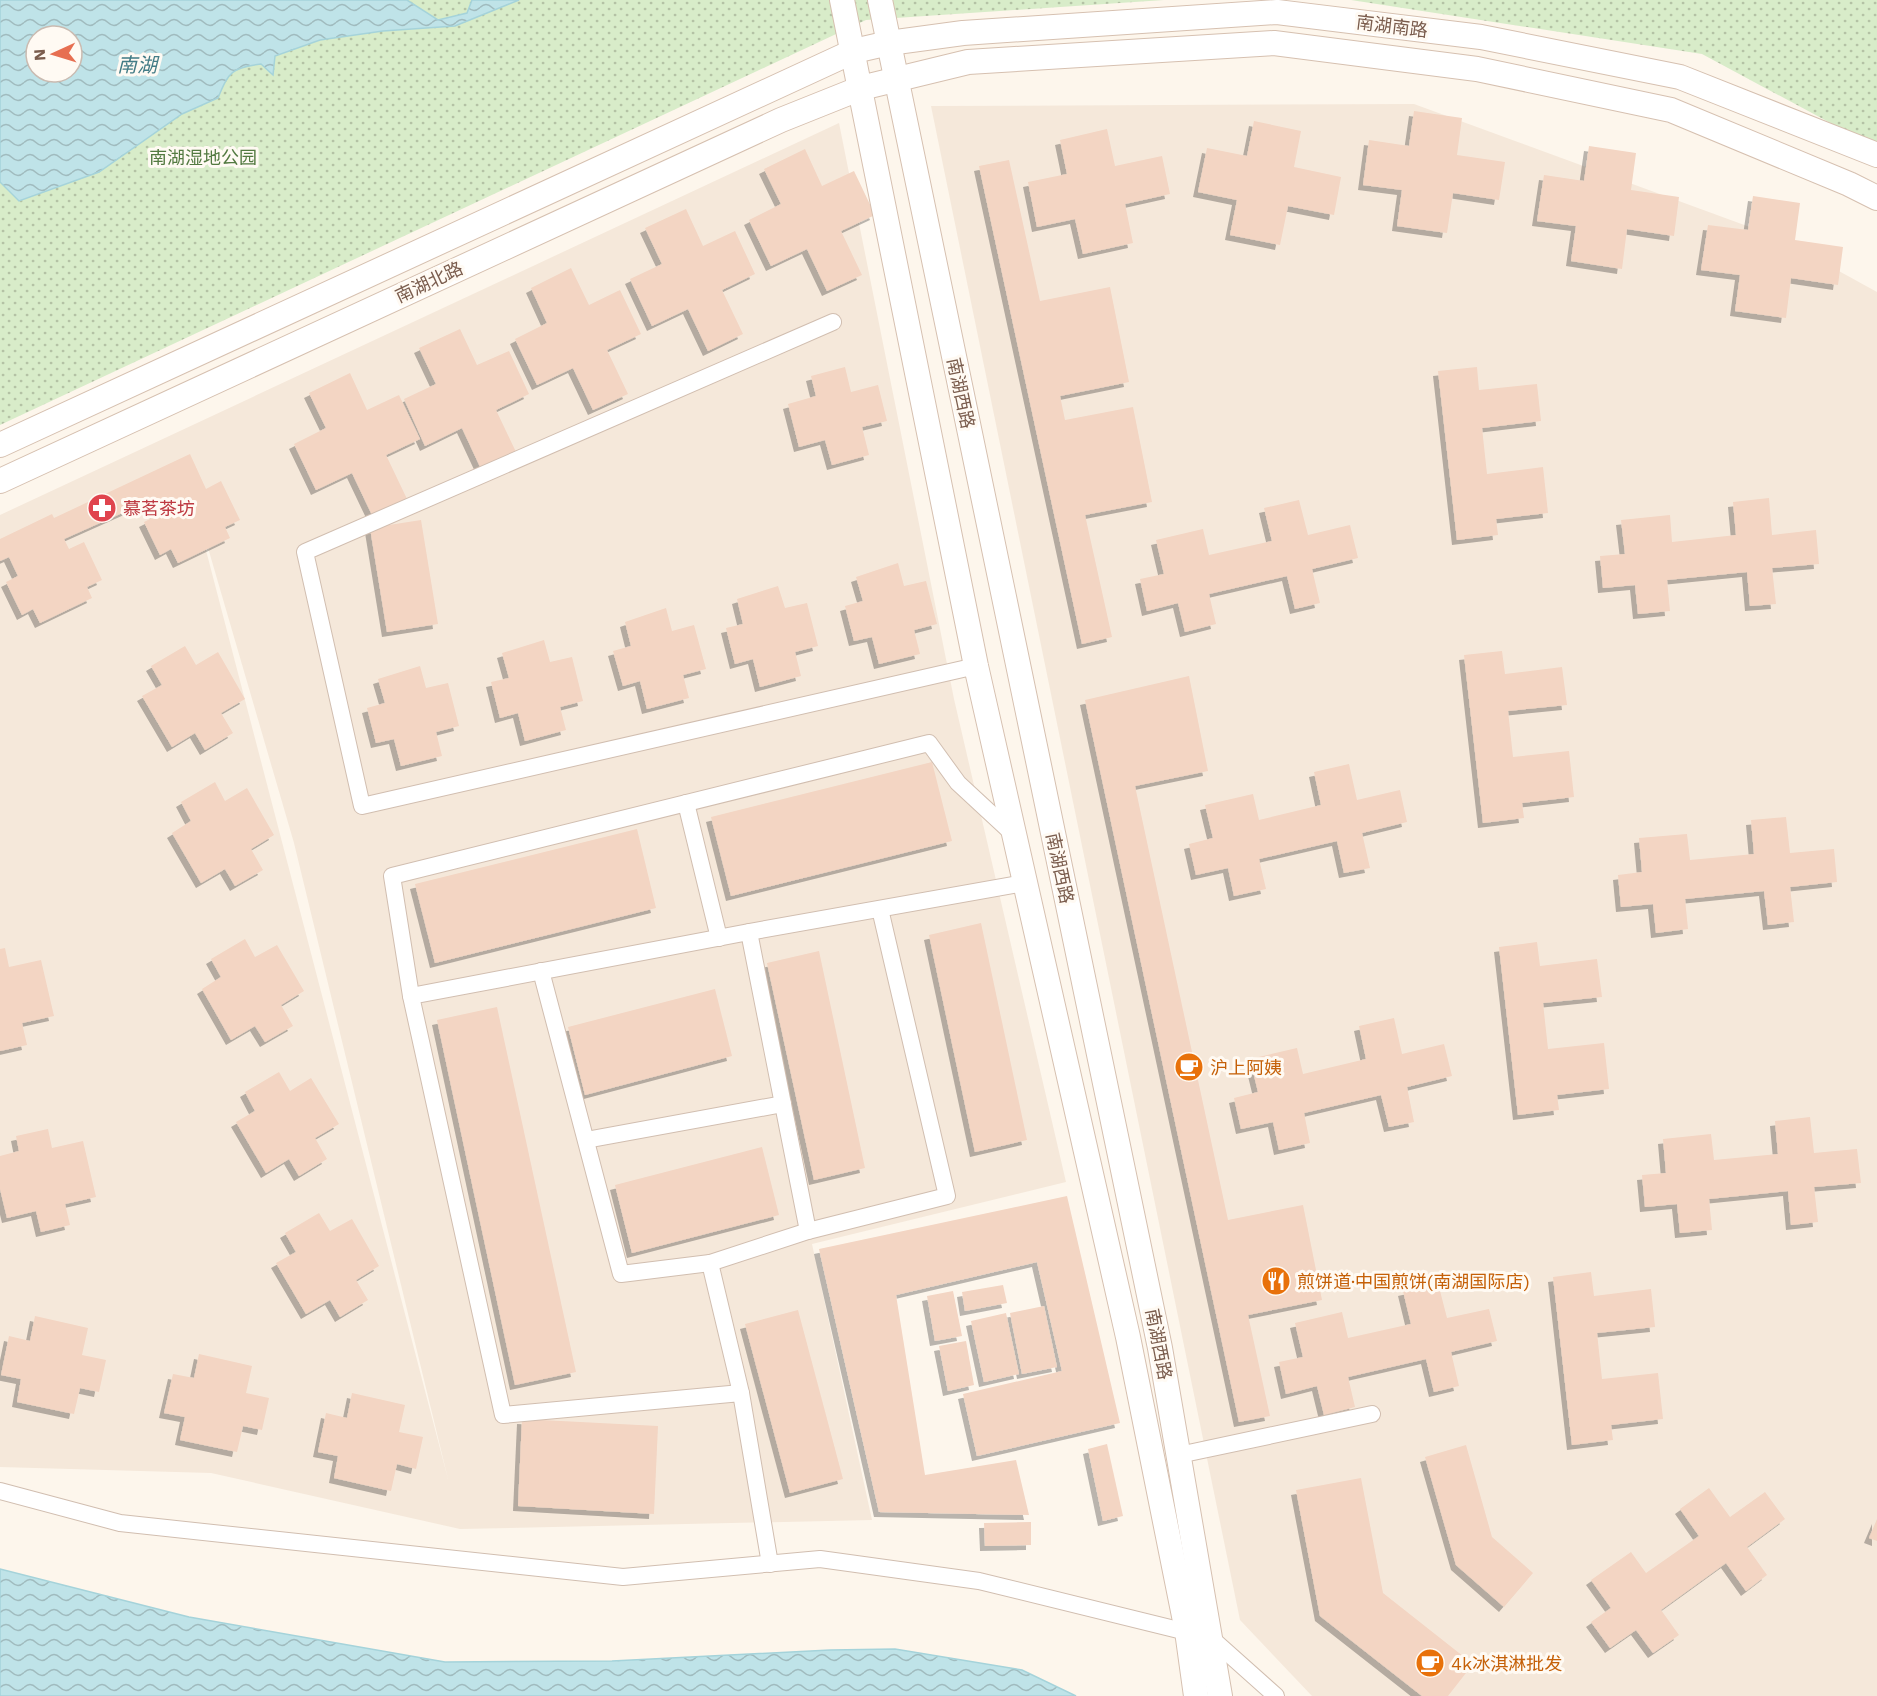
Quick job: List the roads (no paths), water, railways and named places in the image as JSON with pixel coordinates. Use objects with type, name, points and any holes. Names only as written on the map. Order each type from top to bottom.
[{"type":"main road","name":"南湖西路","points":[[842,0],[976,666],[1128,1336],[1187,1631],[1196,1696]]},
{"type":"main road","name":"南湖西路","points":[[880,0],[1157,1337],[1220,1696]]},
{"type":"main road","name":"南湖南路","points":[[854,51],[889,43],[963,33],[1277,12],[1481,38],[1680,77],[1877,155]]},
{"type":"main road","name":"南湖南路","points":[[861,88],[968,62],[1274,43],[1477,69],[1671,110],[1849,184],[1877,198]]},
{"type":"main road","name":"南湖北路","points":[[0,445],[854,51]]},
{"type":"main road","name":"南湖北路","points":[[0,481],[781,120],[861,88]]},
{"type":"street","points":[[833,322],[305,552],[362,806],[976,666]]},
{"type":"street","points":[[741,1393],[503,1415],[411,996],[392,876],[929,743],[958,783],[1013,834]]},
{"type":"street","points":[[686,804],[718,938]]},
{"type":"street","points":[[411,996],[1024,883]]},
{"type":"street","points":[[541,971],[621,1274],[710,1263],[808,1231],[948,1196],[880,909]]},
{"type":"street","points":[[749,932],[808,1231]]},
{"type":"street","points":[[586,1140],[783,1104]]},
{"type":"street","points":[[710,1263],[741,1393],[770,1564]]},
{"type":"street","points":[[1179,1455],[1372,1414]]},
{"type":"street","points":[[0,1491],[120,1523],[623,1577],[820,1558],[979,1581],[1211,1638],[1276,1696]]},
{"type":"water","name":"南湖","points":[[0,0],[407,0],[438,20],[467,13],[472,0],[519,0],[455,26],[383,31],[320,40],[275,56],[273,75],[261,64],[238,69],[229,76],[218,98],[182,114],[99,172],[19,201],[0,182]]},
{"type":"water","points":[[0,1569],[189,1617],[445,1662],[612,1661],[895,1649],[1022,1670],[1076,1696],[0,1696]]},
{"type":"place","name":"慕茗茶坊","points":[[102,508]]},
{"type":"place","name":"沪上阿姨","points":[[1189,1067]]},
{"type":"place","name":"煎饼道·中国煎饼(南湖国际店)","points":[[1276,1281]]},
{"type":"place","name":"4k冰淇淋批发","points":[[1430,1663]]},
{"type":"park label","name":"南湖湿地公园","points":[[203,157]]}]
